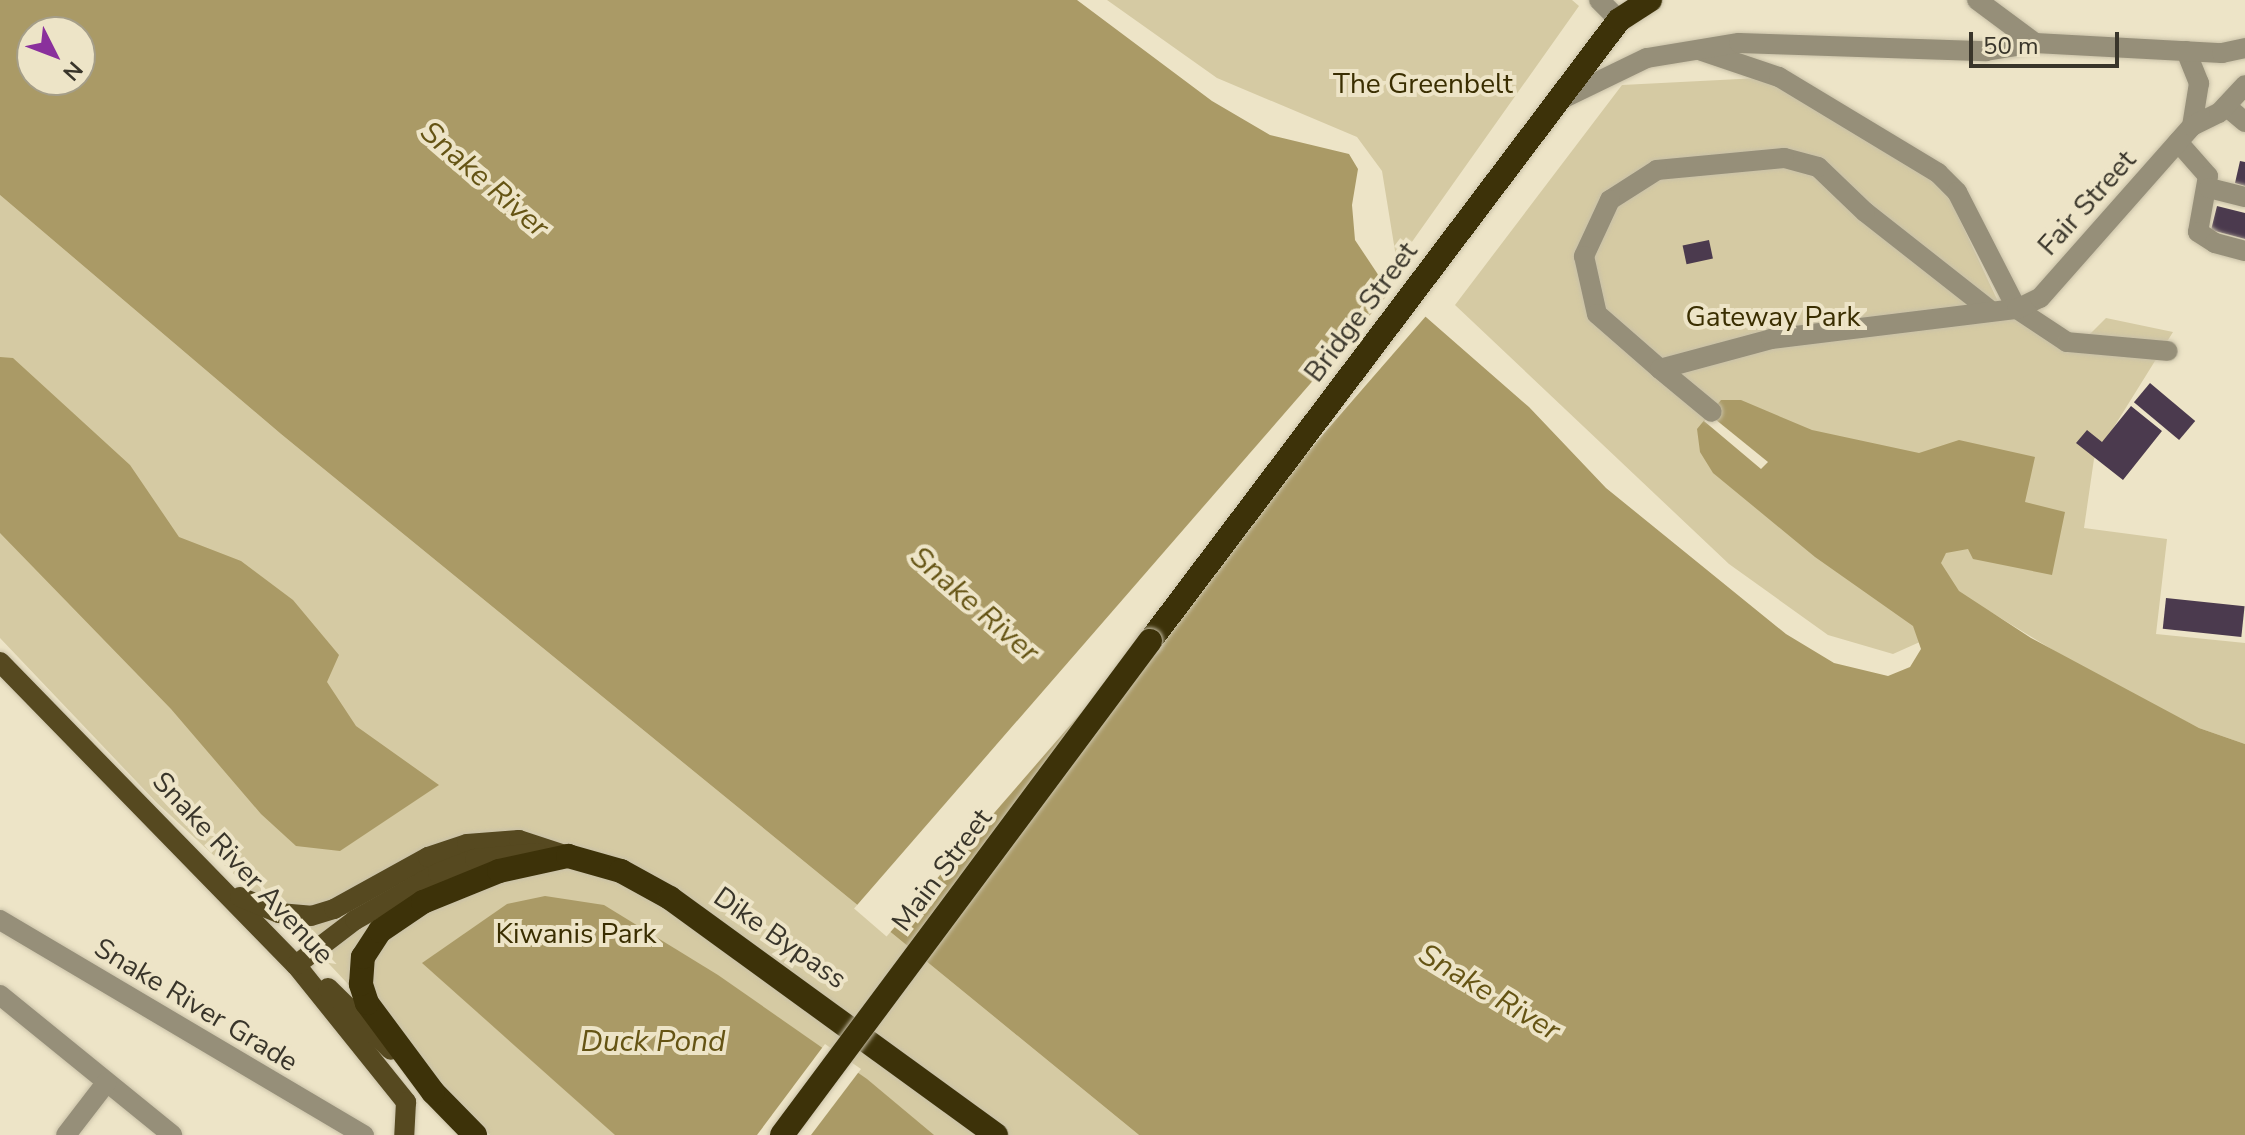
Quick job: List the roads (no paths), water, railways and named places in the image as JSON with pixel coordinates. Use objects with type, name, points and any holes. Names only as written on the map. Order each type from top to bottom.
[{"type":"highway","name":"Bridge Street","points":[[1150,641],[1558,100],[1621,10],[1650,0]]},
{"type":"highway","name":"Main Street","points":[[782,1135],[1150,641]]},
{"type":"highway","points":[[475,1135],[433,1092],[363,993],[361,966],[370,943],[402,915],[445,891],[499,871],[568,856]]},
{"type":"highway","name":"Dike Bypass","points":[[568,856],[621,871],[670,898],[818,1001],[996,1135]]},
{"type":"highway","name":"Dike Bypass","points":[[942,1097],[980,1135]]},
{"type":"main road","name":"Snake River Avenue","points":[[0,662],[215,877],[296,965],[406,1102],[404,1135]]},
{"type":"main road","points":[[215,877],[268,910],[311,916],[334,909],[428,857],[467,844],[519,840],[568,856]]},
{"type":"main road","points":[[433,1092],[337,995],[296,965],[355,920],[456,865],[518,853],[568,856]]},
{"type":"street","points":[[1599,0],[1621,10]]},
{"type":"street","points":[[1977,0],[2035,43]]},
{"type":"street","points":[[1558,100],[1647,58],[1739,43],[1986,51],[2035,43],[2186,51],[2245,48]]},
{"type":"street","points":[[1694,49],[1779,77],[1938,173],[1957,192],[2017,309],[2074,345],[2168,351]]},
{"type":"street","points":[[2186,51],[2199,83],[2185,134],[2201,164],[2209,188],[2198,212],[2198,232],[2215,243],[2245,251]]},
{"type":"street","name":"Fair Street","points":[[2017,309],[2040,298],[2185,134],[2226,106],[2245,85]]},
{"type":"street","points":[[2226,106],[2245,122]]},
{"type":"street","points":[[1712,412],[1614,334],[1597,314],[1584,256],[1610,200],[1657,170],[1742,159],[1784,158],[1818,167],[1865,212],[1991,311]]},
{"type":"street","points":[[2209,188],[2245,197]]},
{"type":"street","points":[[1660,369],[1771,339],[2017,309]]},
{"type":"street","name":"Snake River Grade","points":[[0,920],[364,1135]]},
{"type":"street","points":[[0,995],[172,1135]]},
{"type":"street","points":[[66,1135],[106,1083]]},
{"type":"water","name":"Snake River","points":[[0,0],[1077,0],[1212,101],[1270,135],[1349,154],[1358,169],[1352,205],[1355,240],[1379,276],[1529,407],[1606,488],[1786,634],[1834,663],[1888,676],[1910,667],[1921,649],[1913,626],[1815,557],[1713,473],[1700,452],[1697,429],[1721,400],[1741,400],[1812,430],[1919,453],[1959,440],[2035,457],[2025,502],[2065,512],[2052,575],[1973,559],[1968,549],[1946,553],[1941,563],[1959,591],[2031,638],[2199,728],[2245,744],[2245,1135],[1139,1135],[281,434],[0,195]]},
{"type":"water","points":[[0,357],[13,358],[130,465],[179,537],[241,561],[293,600],[339,655],[327,682],[356,726],[439,785],[340,851],[296,846],[261,814],[171,709],[0,533]]},
{"type":"water","name":"Duck Pond","points":[[545,896],[604,905],[718,975],[867,1079],[934,1135],[615,1135],[422,963],[507,904]]},
{"type":"park label","name":"The Greenbelt","points":[[1423,84]]},
{"type":"park label","name":"Gateway Park","points":[[1773,317]]},
{"type":"park label","name":"Kiwanis Park","points":[[576,934]]}]
